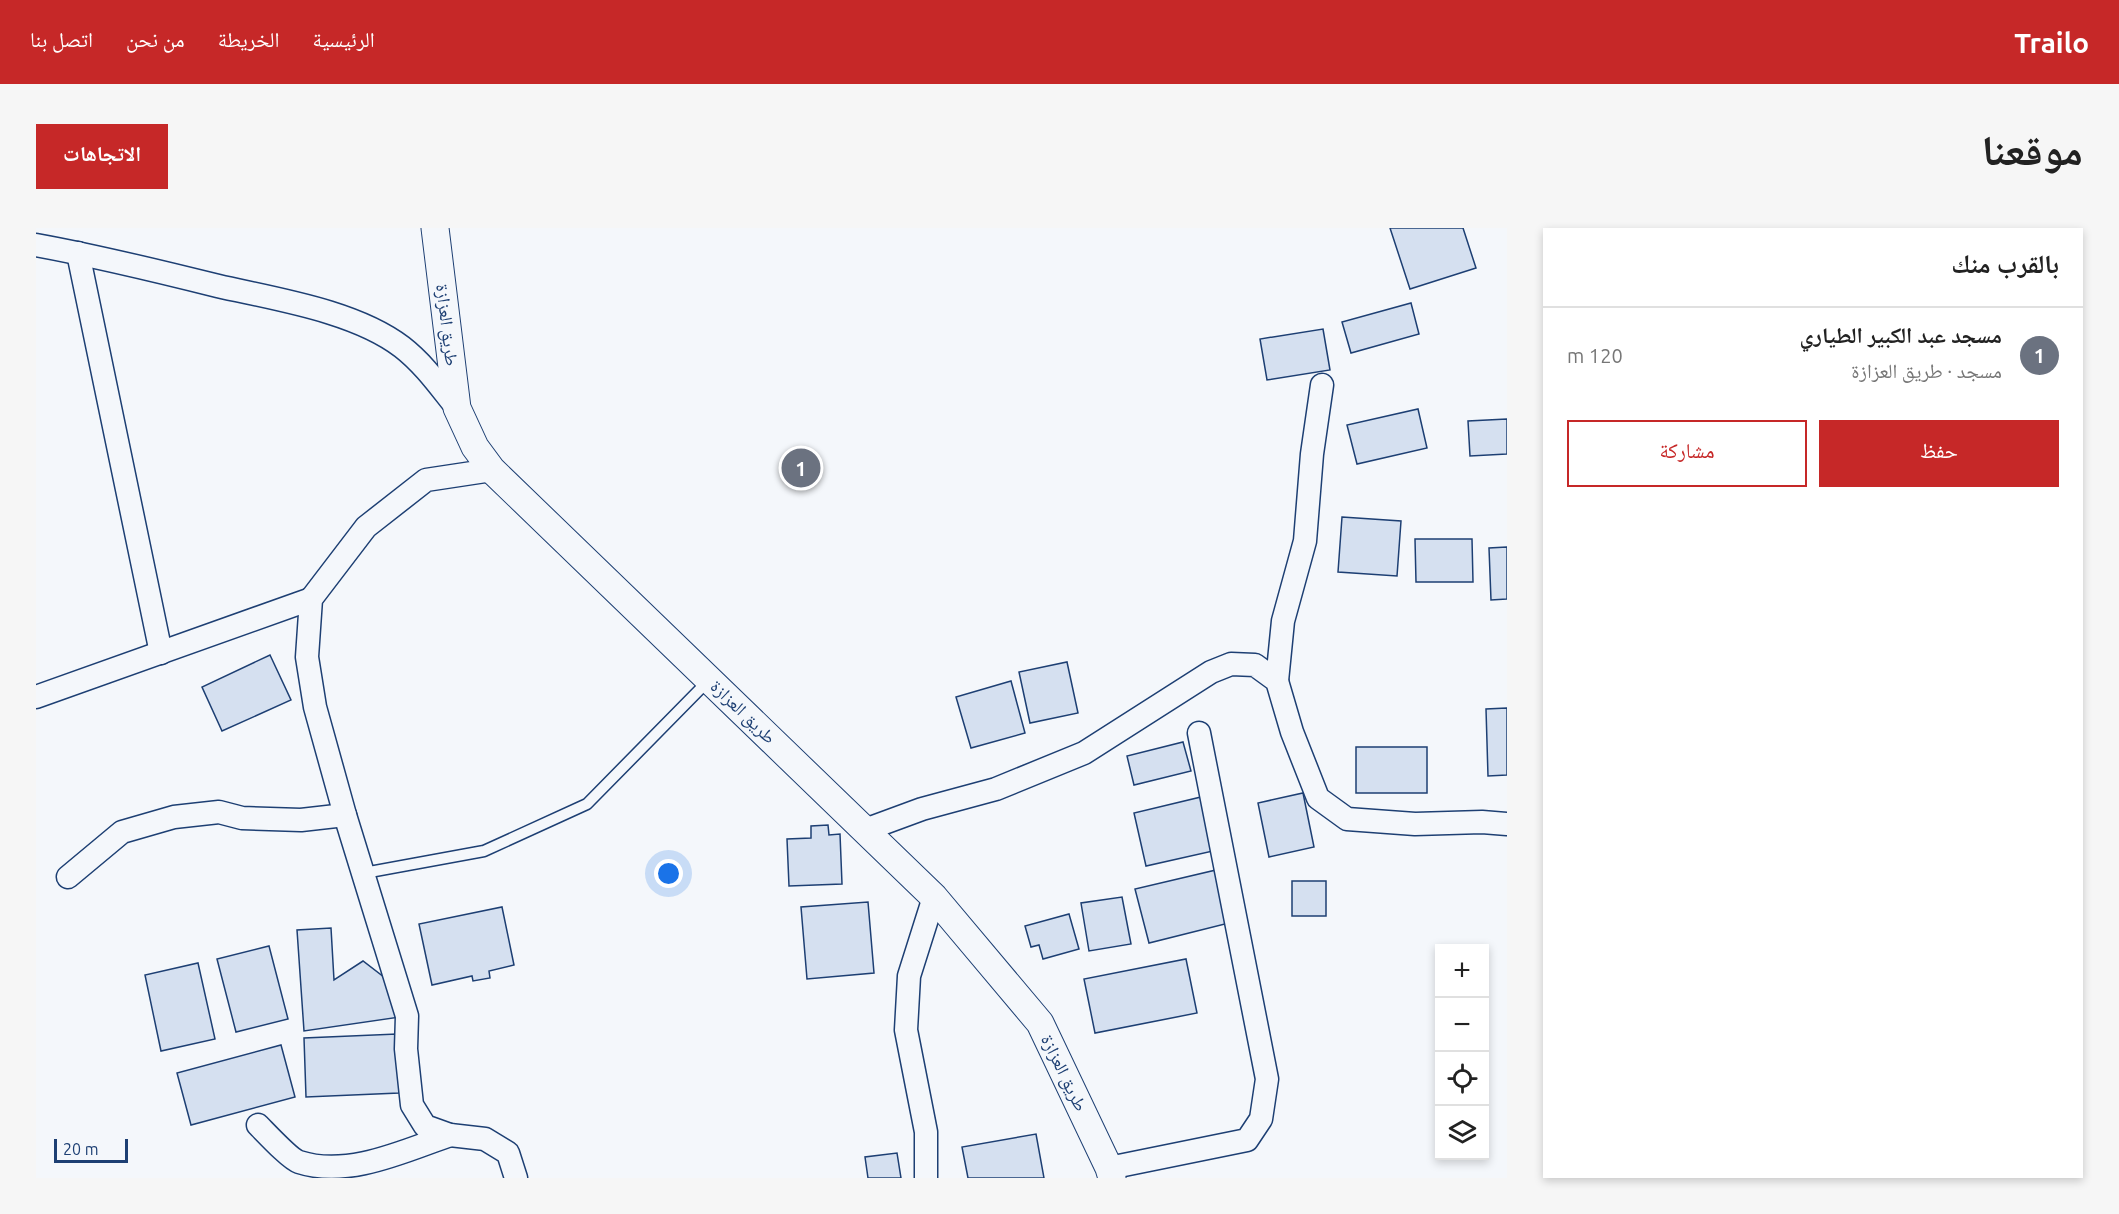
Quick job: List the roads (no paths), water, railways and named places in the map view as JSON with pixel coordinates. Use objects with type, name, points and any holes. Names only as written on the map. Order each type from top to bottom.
[{"type":"street","name":"طريق العزازة","points":[[435,228],[457,408],[475,447],[492,470],[934,897],[1040,1023],[1111,1173]]},
{"type":"street","points":[[36,245],[299,304],[343,318],[376,331],[402,348],[424,369],[457,408]]},
{"type":"street","points":[[78,253],[161,653]]},
{"type":"street","points":[[1322,385],[1312,454],[1305,541],[1282,621],[1277,681],[1292,732],[1318,798],[1347,819],[1415,824],[1482,822],[1507,824]]},
{"type":"street","points":[[492,470],[426,480],[366,527],[312,599],[307,657],[315,707],[345,815],[407,1016],[406,1049],[412,1105],[425,1126],[450,1135],[485,1139],[508,1153],[516,1178]]},
{"type":"street","points":[[36,697],[312,599]]},
{"type":"street","points":[[865,830],[922,809],[996,789],[1084,753],[1211,672],[1232,664],[1255,665],[1277,681]]},
{"type":"street","points":[[1111,1173],[1246,1140],[1261,1119],[1267,1079],[1199,733]]},
{"type":"street","points":[[69,878],[122,832],[174,817],[219,812],[242,818],[301,820],[345,815]]},
{"type":"street","points":[[926,1178],[926,1132],[906,1030],[909,976],[934,897]]},
{"type":"street","points":[[258,1125],[297,1161],[329,1167],[365,1164],[450,1135]]},
{"type":"lane","points":[[364,873],[484,851],[587,804],[710,680]]},
{"type":"place","name":"مسجد عبد الكبير الطياري","points":[[801,468]]}]
